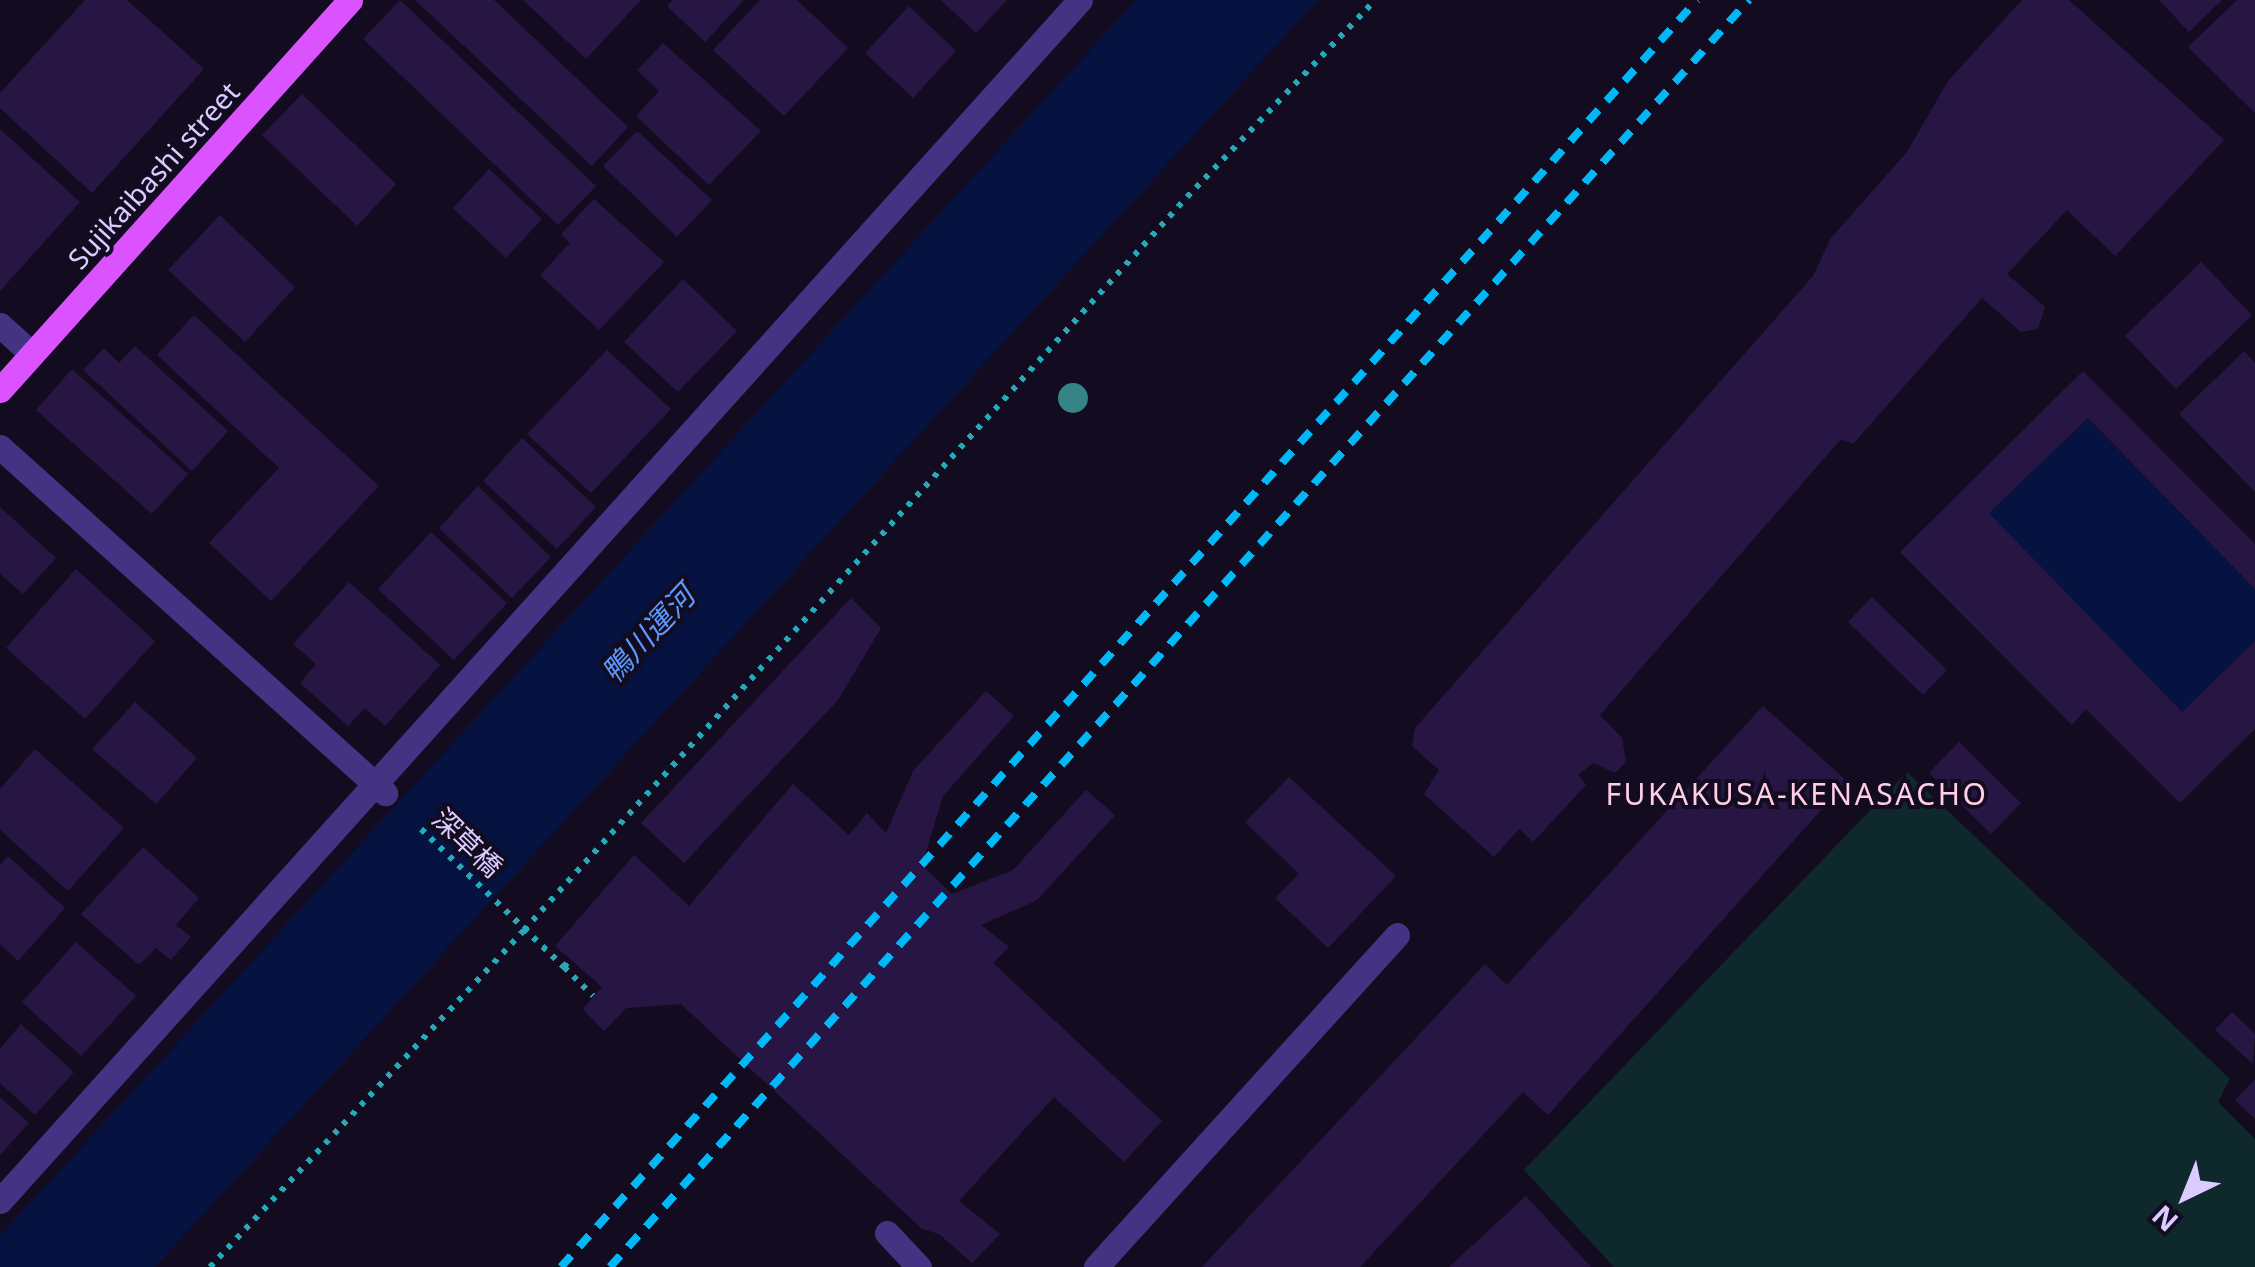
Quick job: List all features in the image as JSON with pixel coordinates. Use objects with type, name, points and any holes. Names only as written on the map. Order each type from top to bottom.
[{"type":"main road","name":"Sujikaibashi street","points":[[0,390],[350,0]]},
{"type":"street","points":[[0,1201],[378,787],[1080,0]]},
{"type":"street","points":[[0,325],[32,354]]},
{"type":"street","points":[[0,448],[378,787]]},
{"type":"street","points":[[1096,1267],[1397,934]]},
{"type":"street","points":[[888,1233],[920,1267]]},
{"type":"path","points":[[210,1267],[1187,197],[1375,0]]},
{"type":"path","name":"深草橋","points":[[378,787],[593,996]]},
{"type":"path","points":[[564,967],[571,958]]},
{"type":"green space","points":[[1907,772],[2230,1079],[2218,1102],[2255,1139],[2255,1267],[1614,1267],[1524,1170]]},
{"type":"water","name":"鴨川運河","points":[[1136,0],[1318,0],[155,1267],[0,1267],[0,1236]]},
{"type":"water","points":[[2088,418],[2255,589],[2255,641],[2182,712],[1989,513]]},
{"type":"building","points":[[85,0],[127,0],[204,69],[92,193],[0,108],[0,93]]},
{"type":"building","points":[[400,0],[596,186],[558,225],[363,39]]},
{"type":"building","points":[[415,0],[494,0],[628,127],[592,166]]},
{"type":"building","points":[[523,0],[641,0],[586,59]]},
{"type":"building","points":[[673,0],[744,0],[705,42],[667,6]]},
{"type":"building","points":[[760,0],[797,0],[848,48],[784,116],[713,50]]},
{"type":"building","points":[[941,0],[1007,0],[976,33]]},
{"type":"building","points":[[2022,0],[2069,0],[2224,140],[2115,256],[2067,210],[2007,274],[2045,307],[2038,329],[2021,332],[1982,298],[1853,444],[1841,439],[1600,715],[1622,738],[1626,762],[1615,773],[1593,763],[1578,775],[1586,785],[1533,842],[1519,829],[1494,857],[1424,794],[1439,770],[1412,746],[1415,728],[1813,276],[1831,238],[1907,152],[1948,81]]},
{"type":"building","points":[[2159,0],[2222,0],[2189,32]]},
{"type":"building","points":[[2237,0],[2255,0],[2255,113],[2188,47]]},
{"type":"building","points":[[909,6],[956,51],[913,98],[865,53]]},
{"type":"building","points":[[663,43],[761,131],[709,185],[636,116],[659,91],[637,70]]},
{"type":"building","points":[[302,94],[396,184],[357,226],[262,135]]},
{"type":"building","points":[[0,129],[80,202],[0,291]]},
{"type":"building","points":[[637,131],[712,200],[677,237],[603,166]]},
{"type":"building","points":[[489,169],[542,219],[506,258],[453,208]]},
{"type":"building","points":[[594,199],[664,262],[599,330],[540,275],[570,243],[561,234]]},
{"type":"building","points":[[220,215],[295,287],[245,342],[168,270]]},
{"type":"building","points":[[2201,262],[2252,315],[2176,389],[2125,336]]},
{"type":"building","points":[[683,279],[737,331],[678,392],[624,342]]},
{"type":"building","points":[[194,315],[379,486],[271,601],[209,543],[279,468],[157,355]]},
{"type":"building","points":[[135,346],[228,431],[192,471],[83,370],[104,348],[119,363]]},
{"type":"building","points":[[607,350],[671,409],[591,493],[527,434]]},
{"type":"building","points":[[2244,351],[2255,363],[2255,492],[2179,414]]},
{"type":"building","points":[[72,369],[188,474],[152,514],[36,410]]},
{"type":"building","points":[[2083,371],[2255,544],[2255,589],[2088,418],[1989,513],[2182,712],[2255,641],[2255,729],[2180,803],[2086,709],[2072,725],[1900,552]]},
{"type":"building","points":[[522,438],[596,507],[557,549],[483,481]]},
{"type":"building","points":[[478,486],[551,557],[512,598],[439,528]]},
{"type":"building","points":[[0,507],[56,558],[23,594],[0,574]]},
{"type":"building","points":[[431,532],[507,603],[454,660],[378,589]]},
{"type":"building","points":[[76,569],[155,641],[85,719],[6,648]]},
{"type":"building","points":[[349,582],[440,665],[385,726],[365,708],[348,726],[300,683],[316,664],[293,644]]},
{"type":"building","points":[[1872,597],[1947,670],[1923,695],[1848,622]]},
{"type":"building","points":[[851,598],[881,628],[838,700],[684,863],[641,823]]},
{"type":"building","points":[[986,691],[1014,716],[943,796],[922,865],[952,894],[1013,870],[1086,790],[1115,815],[1037,900],[981,925],[1009,947],[993,963],[1162,1121],[1124,1162],[1054,1097],[959,1201],[1000,1234],[972,1263],[939,1234],[922,1229],[681,1004],[626,1008],[604,1031],[583,1009],[602,987],[555,946],[634,855],[689,906],[793,784],[849,835],[867,813],[886,833],[913,771]]},
{"type":"building","points":[[135,702],[197,758],[156,804],[92,749]]},
{"type":"building","points":[[1763,706],[1847,781],[1548,1115],[1523,1092],[1360,1267],[1202,1267],[1485,964],[1507,985]]},
{"type":"building","points":[[1959,742],[2021,803],[1991,834],[1929,773]]},
{"type":"building","points":[[35,749],[124,828],[68,891],[0,830],[0,789]]},
{"type":"building","points":[[1289,777],[1396,876],[1328,948],[1275,898],[1299,874],[1245,822]]},
{"type":"building","points":[[143,847],[199,898],[176,925],[191,937],[171,960],[156,948],[139,965],[81,914]]},
{"type":"building","points":[[8,856],[65,908],[18,961],[0,944],[0,865]]},
{"type":"building","points":[[76,942],[136,996],[81,1056],[22,1002]]},
{"type":"building","points":[[2232,1012],[2255,1034],[2253,1064],[2215,1030]]},
{"type":"building","points":[[21,1024],[74,1072],[35,1115],[0,1083],[0,1049]]},
{"type":"building","points":[[2255,1079],[2255,1119],[2235,1100]]},
{"type":"building","points":[[0,1097],[29,1123],[0,1155]]},
{"type":"building","points":[[1526,1196],[1591,1267],[1449,1267]]},
{"type":"railway","points":[[561,1267],[1697,0]]},
{"type":"railway","points":[[610,1267],[1749,0]]},
{"type":"district","name":"FUKAKUSA-KENASACHO","points":[[1797,794]]}]
